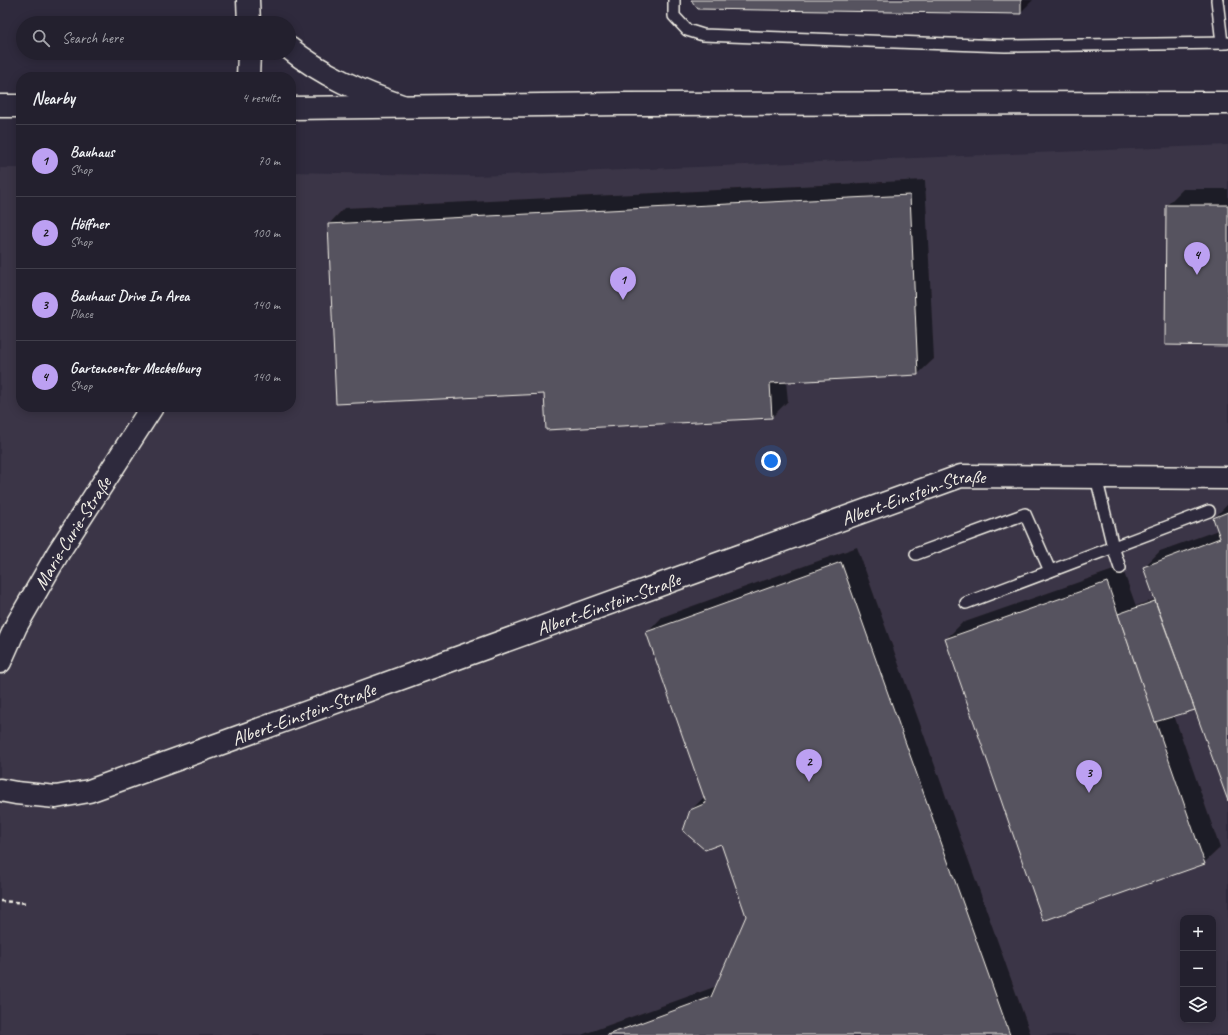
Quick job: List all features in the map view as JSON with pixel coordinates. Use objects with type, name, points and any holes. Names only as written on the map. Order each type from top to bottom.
[{"type":"street","points":[[296,53],[331,76],[369,94],[405,107]]},
{"type":"street","points":[[248,72],[249,60]]},
{"type":"street","points":[[296,108],[620,104],[1228,104]]},
{"type":"street","points":[[0,106],[16,106]]},
{"type":"street","name":"Marie-Curie-Straße","points":[[0,662],[16,626],[58,553],[149,412]]},
{"type":"street","name":"Albert-Einstein-Straße","points":[[0,790],[16,793],[56,796],[89,791],[961,476],[1228,478]]},
{"type":"lane","points":[[674,0],[674,16],[687,30],[703,35],[1005,46],[1225,43],[1217,0]]},
{"type":"lane","points":[[1096,476],[1113,547],[1120,568]]},
{"type":"lane","points":[[966,604],[1209,510]]},
{"type":"lane","points":[[916,554],[1025,514],[1050,571]]},
{"type":"path","points":[[0,901],[27,903]]},
{"type":"shaded area","points":[[1228,145],[1228,1035],[0,1035],[0,168],[16,168],[16,412],[296,412],[296,172],[476,176]]},
{"type":"building","points":[[691,0],[1021,0],[1021,14],[698,9]]},
{"type":"building","points":[[910,195],[918,375],[770,383],[772,418],[546,430],[544,394],[336,404],[328,224]]},
{"type":"building","points":[[1166,205],[1228,205],[1228,346],[1165,345]]},
{"type":"building","points":[[1228,512],[1228,801],[1143,567],[1220,538],[1213,518]]},
{"type":"building","points":[[841,562],[1010,1035],[607,1035],[711,997],[746,916],[721,844],[705,850],[683,831],[690,810],[706,803],[646,632]]},
{"type":"building","points":[[1107,582],[1205,864],[1043,921],[945,639]]},
{"type":"building","points":[[1155,601],[1195,710],[1155,722],[1118,614]]},
{"type":"place","name":"Gartencenter Meckelburg","points":[[1197,275]]},
{"type":"place","name":"Bauhaus","points":[[623,300]]},
{"type":"place","name":"Höffner","points":[[809,782]]},
{"type":"place","name":"Bauhaus Drive In Area","points":[[1089,793]]}]
